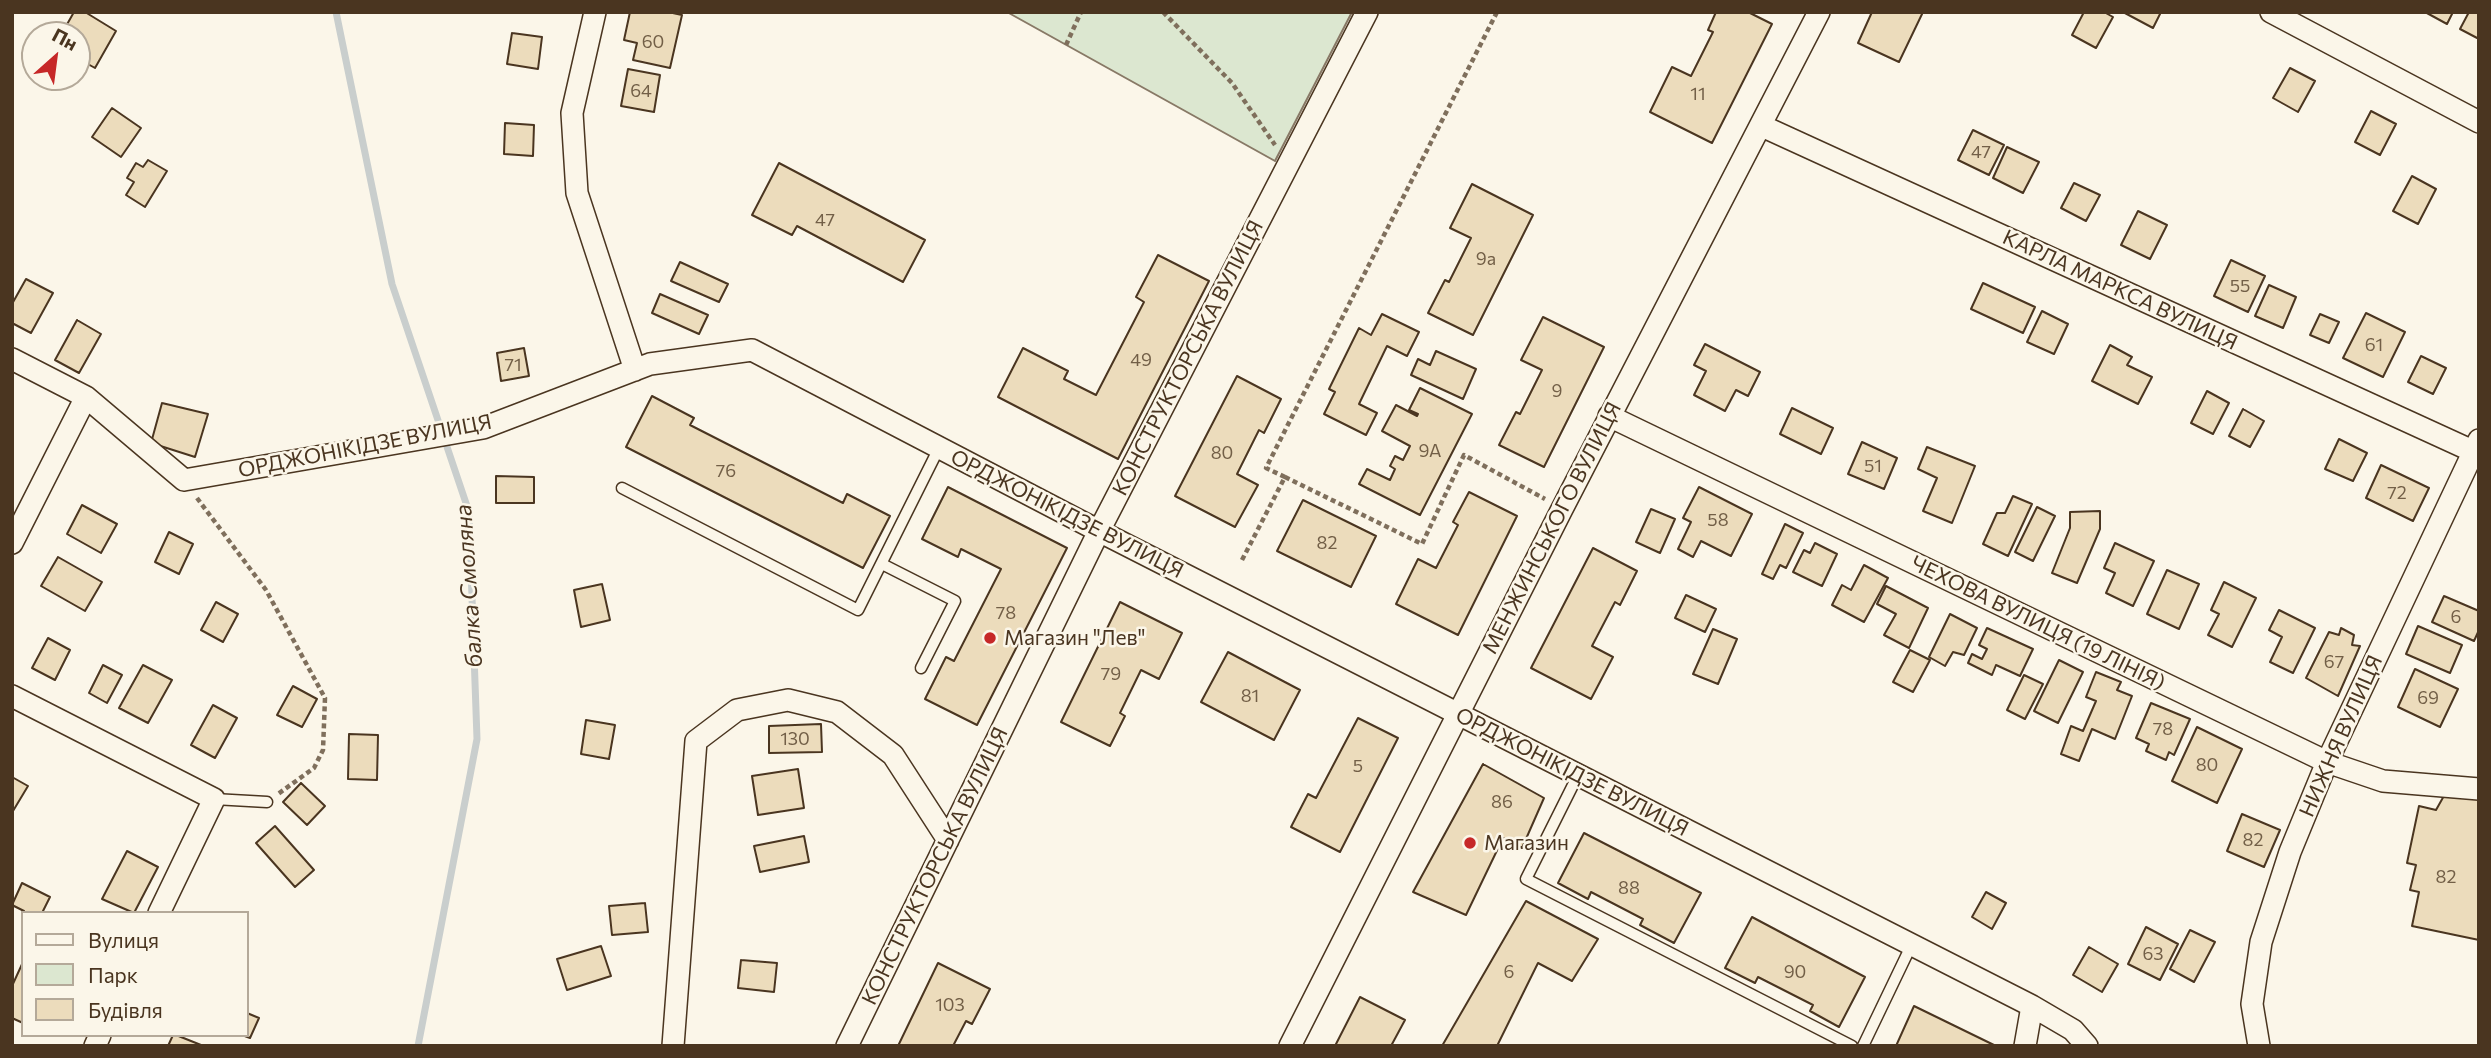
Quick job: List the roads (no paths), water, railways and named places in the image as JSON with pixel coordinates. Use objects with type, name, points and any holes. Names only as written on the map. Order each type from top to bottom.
[{"type":"street","points":[[594,12],[572,113],[577,193],[635,370]]},
{"type":"street","name":"КОНСТРУКТОРСЬКА ВУЛИЦЯ","points":[[848,1046],[1099,531],[1367,12]]},
{"type":"street","points":[[2271,12],[2479,122]]},
{"type":"street","name":"МЕНЖИНСЬКОГО ВУЛИЦЯ","points":[[1290,1046],[1609,416],[1762,126],[1818,13]]},
{"type":"street","name":"КАРЛА МАРКСА ВУЛИЦЯ","points":[[1762,126],[2477,448]]},
{"type":"street","name":"ОРДЖОНІКІДЗЕ ВУЛИЦЯ","points":[[86,397],[184,480],[483,428],[650,364],[752,350],[1099,531],[2032,1006],[2073,1030],[2087,1046]]},
{"type":"street","points":[[12,359],[86,397],[12,542]]},
{"type":"street","name":"ЧЕХОВА ВУЛИЦЯ (19 ЛIНIЯ)","points":[[1609,416],[2328,762],[2383,781],[2479,789]]},
{"type":"street","name":"НИЖНЯ ВУЛИЦЯ","points":[[2259,1046],[2252,1004],[2260,942],[2290,852],[2328,762],[2477,448]]},
{"type":"street","points":[[12,696],[214,799],[160,911]]},
{"type":"street","points":[[673,1046],[696,741],[737,709],[788,700],[837,712],[893,755],[948,839]]},
{"type":"street","points":[[2025,1046],[2032,1006]]},
{"type":"lane","points":[[622,488],[858,610],[939,448]]},
{"type":"lane","points":[[882,564],[955,601],[921,668]]},
{"type":"lane","points":[[1578,775],[1527,879],[1852,1046]]},
{"type":"lane","points":[[214,799],[267,802]]},
{"type":"lane","points":[[1863,1046],[1911,946]]},
{"type":"waterway","name":"балка Смоляна","points":[[336,12],[392,284],[469,512],[477,739],[418,1046]]},
{"type":"place","name":"Магазин \"Лев\"","points":[[990,638]]},
{"type":"place","name":"Магазин","points":[[1470,843]]}]
